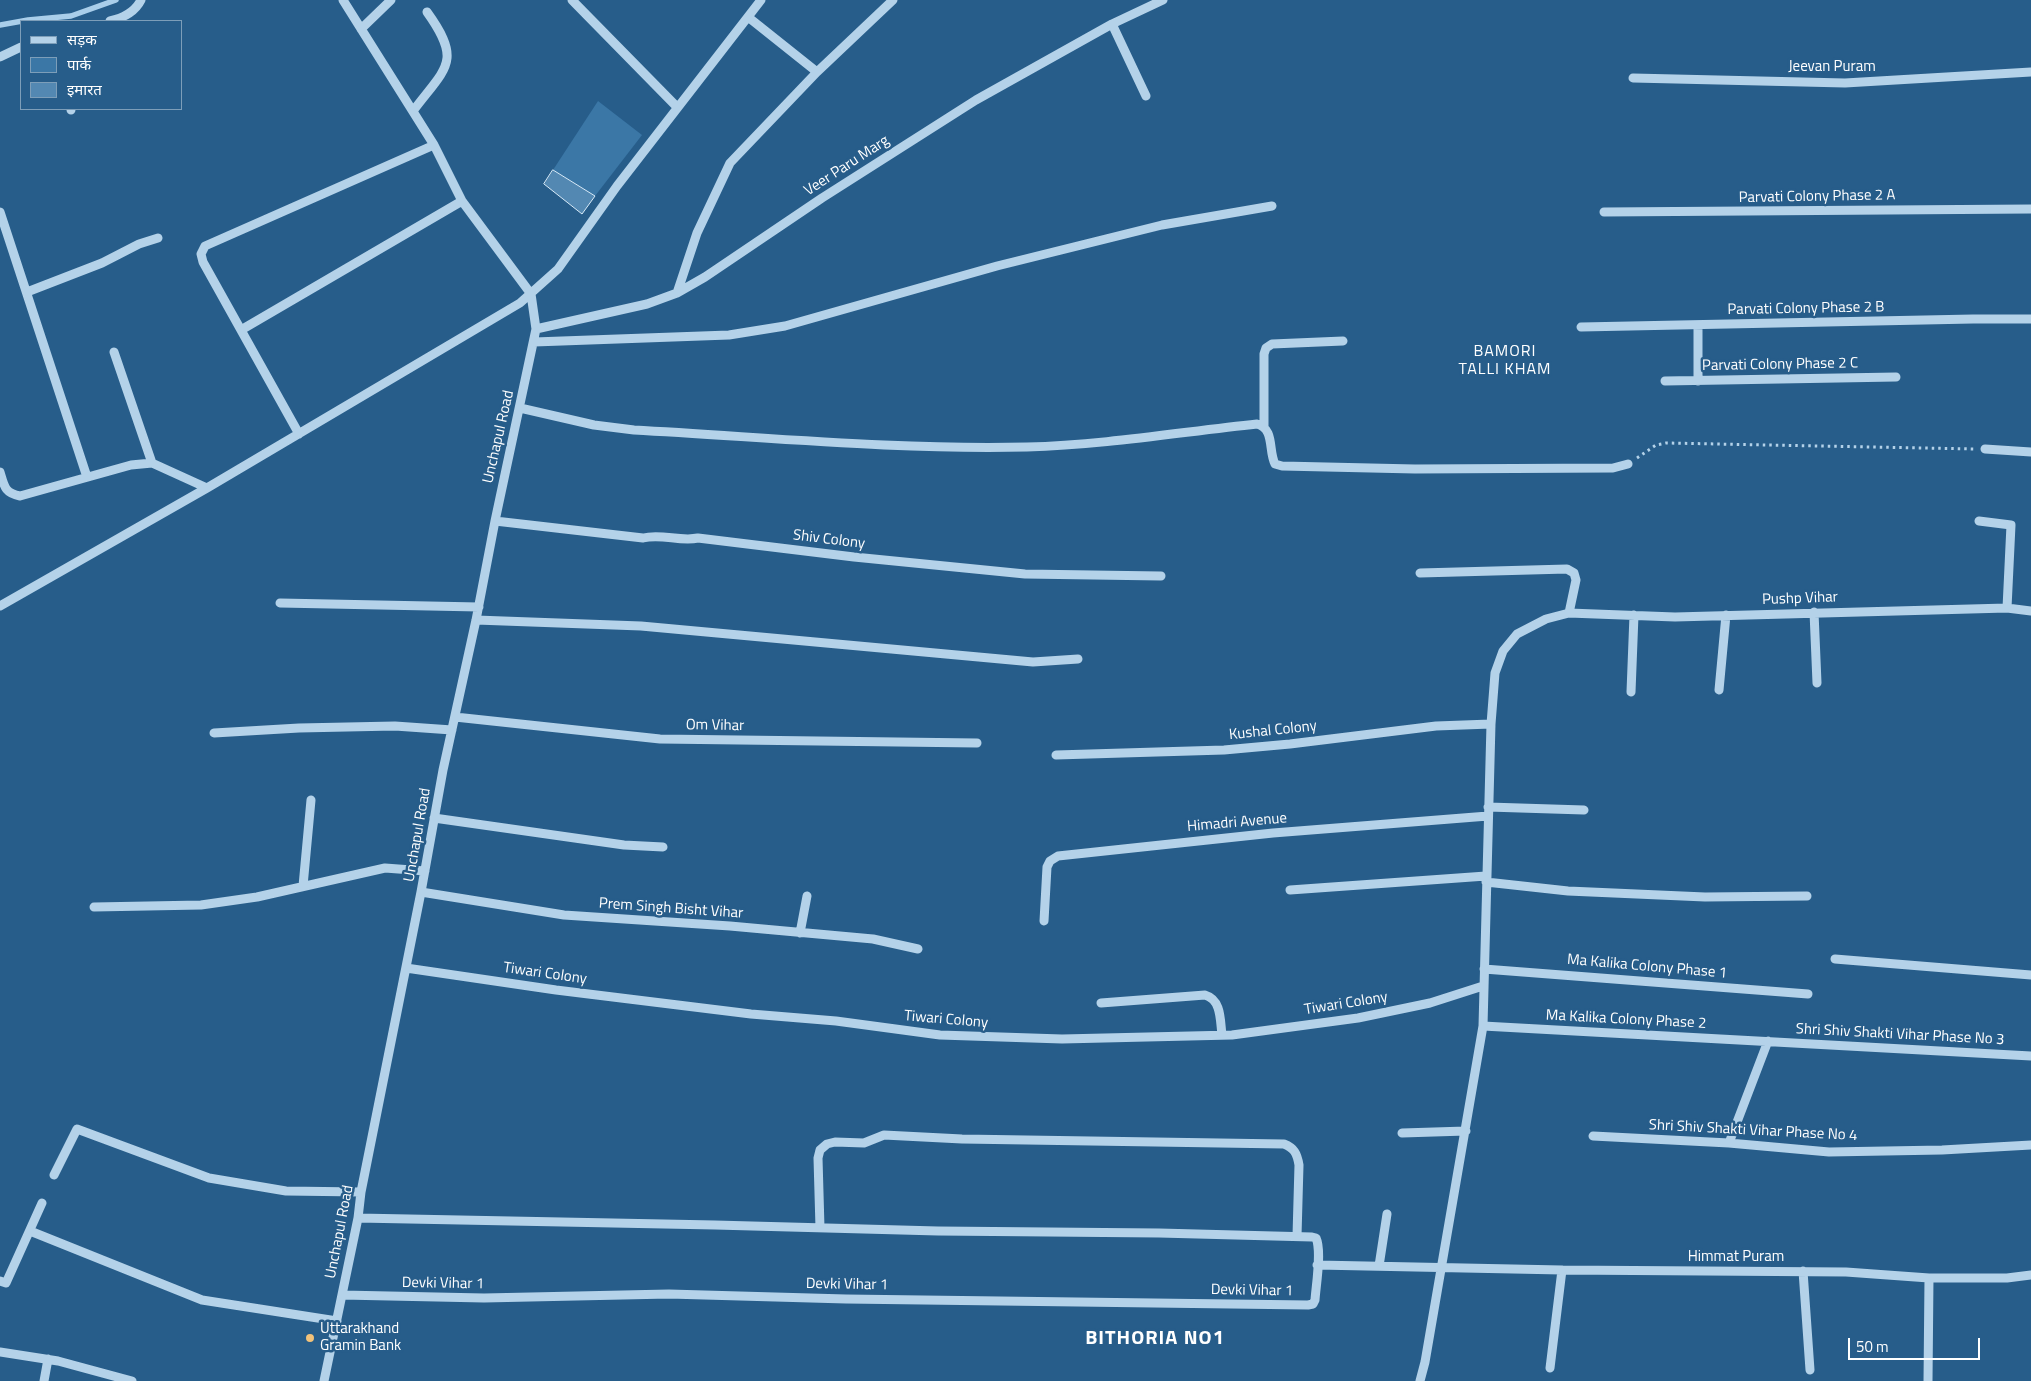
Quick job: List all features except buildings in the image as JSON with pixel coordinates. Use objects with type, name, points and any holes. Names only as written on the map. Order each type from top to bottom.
[{"type":"street","points":[[114,20],[123,18],[138,6],[141,0]]},
{"type":"street","points":[[343,0],[434,145],[462,201],[531,294]]},
{"type":"street","points":[[361,29],[391,0]]},
{"type":"street","points":[[572,0],[678,106]]},
{"type":"street","points":[[0,606],[299,434],[510,310],[531,294],[558,269],[617,186],[761,0]]},
{"type":"street","points":[[677,293],[697,233],[730,163],[817,72],[893,0]]},
{"type":"street","name":"Veer Paru Marg","points":[[536,329],[647,304],[677,293],[705,277],[822,198],[976,100],[1112,24],[1163,0]]},
{"type":"street","points":[[413,111],[445,69],[448,59],[448,48],[440,31],[427,12]]},
{"type":"street","points":[[748,17],[817,72]]},
{"type":"street","points":[[1112,24],[1146,96]]},
{"type":"street","points":[[0,57],[20,47]]},
{"type":"street","name":"Jeevan Puram","points":[[1633,78],[1845,83],[2031,72]]},
{"type":"street","points":[[299,434],[203,262],[201,254],[205,246],[434,145]]},
{"type":"street","points":[[241,330],[462,201]]},
{"type":"street","points":[[534,342],[729,335],[785,326],[996,266],[1144,229],[1272,206]]},
{"type":"street","name":"Parvati Colony Phase 2 A","points":[[1604,212],[2031,209]]},
{"type":"street","points":[[0,212],[87,477]]},
{"type":"street","points":[[27,292],[102,263],[139,244],[158,238]]},
{"type":"street","name":"Unchapul Road","points":[[324,1381],[422,892],[434,818],[534,342],[536,329],[531,294]]},
{"type":"street","name":"Parvati Colony Phase 2 B","points":[[1581,327],[2031,319]]},
{"type":"street","points":[[1698,325],[1698,381]]},
{"type":"street","points":[[1264,426],[1264,354],[1266,348],[1272,344],[1343,341]]},
{"type":"street","points":[[114,352],[152,463]]},
{"type":"street","name":"Parvati Colony Phase 2 C","points":[[1665,381],[1896,377]]},
{"type":"street","points":[[520,408],[594,424],[634,430],[955,448],[1030,447],[1102,442],[1257,424],[1264,426],[1268,431],[1272,459],[1275,464],[1282,466],[1415,469],[1613,468],[1628,464]]},
{"type":"street","points":[[1985,449],[2031,452]]},
{"type":"street","points":[[0,472],[5,488],[11,495],[20,496],[131,465],[152,463],[207,488]]},
{"type":"street","name":"Shiv Colony","points":[[495,521],[643,538],[652,535],[688,540],[698,538],[854,558],[1025,574],[1161,576]]},
{"type":"street","points":[[1979,521],[2011,525],[2007,608]]},
{"type":"street","points":[[1420,573],[1566,569],[1574,572],[1576,580],[1569,613]]},
{"type":"street","points":[[280,603],[479,607]]},
{"type":"street","name":"Pushp Vihar","points":[[1420,1381],[1466,1131],[1483,1026],[1488,811],[1495,673],[1504,651],[1517,634],[1546,619],[1569,613],[1675,617],[2007,608],[2031,610]]},
{"type":"street","points":[[1814,612],[1817,683]]},
{"type":"street","points":[[1631,692],[1634,615]]},
{"type":"street","points":[[1719,690],[1726,615]]},
{"type":"street","points":[[476,620],[642,626],[1033,662],[1078,659]]},
{"type":"street","name":"Om Vihar","points":[[455,717],[660,739],[977,743]]},
{"type":"street","name":"Kushal Colony","points":[[1056,755],[1224,750],[1436,726],[1491,724]]},
{"type":"street","points":[[214,733],[299,728],[395,726],[452,730]]},
{"type":"street","points":[[303,886],[311,800]]},
{"type":"street","name":"Himadri Avenue","points":[[1044,921],[1047,867],[1050,861],[1058,856],[1488,811],[1584,810]]},
{"type":"street","points":[[434,818],[624,845],[663,847]]},
{"type":"street","points":[[94,907],[202,905],[257,897],[385,868],[425,871]]},
{"type":"street","points":[[1290,890],[1486,879],[1568,892],[1706,897],[1807,896]]},
{"type":"street","name":"Prem Singh Bisht Vihar","points":[[422,892],[564,915],[873,939],[918,949]]},
{"type":"street","points":[[800,933],[807,896]]},
{"type":"street","points":[[1835,959],[2031,975]]},
{"type":"street","name":"Tiwari Colony","points":[[406,968],[566,991],[751,1014],[836,1021],[940,1036],[1062,1039],[1222,1035],[1358,1018],[1430,1003],[1483,986]]},
{"type":"street","name":"Ma Kalika Colony Phase 1","points":[[1484,969],[1808,994]]},
{"type":"street","points":[[1101,1003],[1205,995],[1212,997],[1217,1003],[1222,1035]]},
{"type":"street","name":"Ma Kalika Colony Phase 2","points":[[1483,1026],[1768,1041]]},
{"type":"street","points":[[1729,1143],[1768,1041]]},
{"type":"street","name":"Shri Shiv Shakti Vihar Phase No 3","points":[[1768,1041],[2031,1056]]},
{"type":"street","points":[[54,1175],[77,1129],[209,1178],[286,1191],[361,1192]]},
{"type":"street","points":[[1402,1132],[1466,1131]]},
{"type":"street","points":[[358,1218],[938,1231],[1297,1236],[1297,1155],[1292,1147],[1284,1144],[962,1139],[884,1135],[864,1143],[835,1142],[826,1144],[820,1150],[818,1158],[820,1228]]},
{"type":"street","name":"Shri Shiv Shakti Vihar Phase No 4","points":[[1593,1136],[1729,1143],[1829,1152],[2031,1146]]},
{"type":"street","points":[[0,1281],[6,1283],[42,1203]]},
{"type":"street","points":[[1378,1266],[1387,1214]]},
{"type":"street","points":[[30,1231],[202,1300],[337,1321]]},
{"type":"street","name":"Devki Vihar 1","points":[[342,1296],[484,1298],[669,1294],[846,1299],[1308,1305],[1313,1304],[1315,1300],[1318,1242],[1316,1238],[1297,1236]]},
{"type":"street","name":"Himmat Puram","points":[[1318,1265],[1562,1270],[1803,1271],[1929,1278],[2007,1278],[2031,1275]]},
{"type":"street","points":[[1550,1368],[1562,1270]]},
{"type":"street","points":[[1803,1271],[1810,1370]]},
{"type":"street","points":[[1928,1381],[1929,1278]]},
{"type":"street","points":[[0,1352],[48,1359],[132,1381]]},
{"type":"street","points":[[44,1381],[48,1359]]},
{"type":"path","points":[[1628,464],[1656,445],[1666,443],[1985,449]]},
{"type":"green space","points":[[598,101],[642,135],[595,196],[553,170]]},
{"type":"waterway","points":[[28,20],[71,16],[116,0]]},
{"type":"waterway","points":[[0,25],[20,21]]},
{"type":"place","name":"Uttarakhand Gramin Bank","points":[[310,1338]]},
{"type":"district","name":"BAMORI TALLI KHAM","points":[[1505,361]]},
{"type":"district","name":"BITHORIA NO1","points":[[1155,1339]]}]
